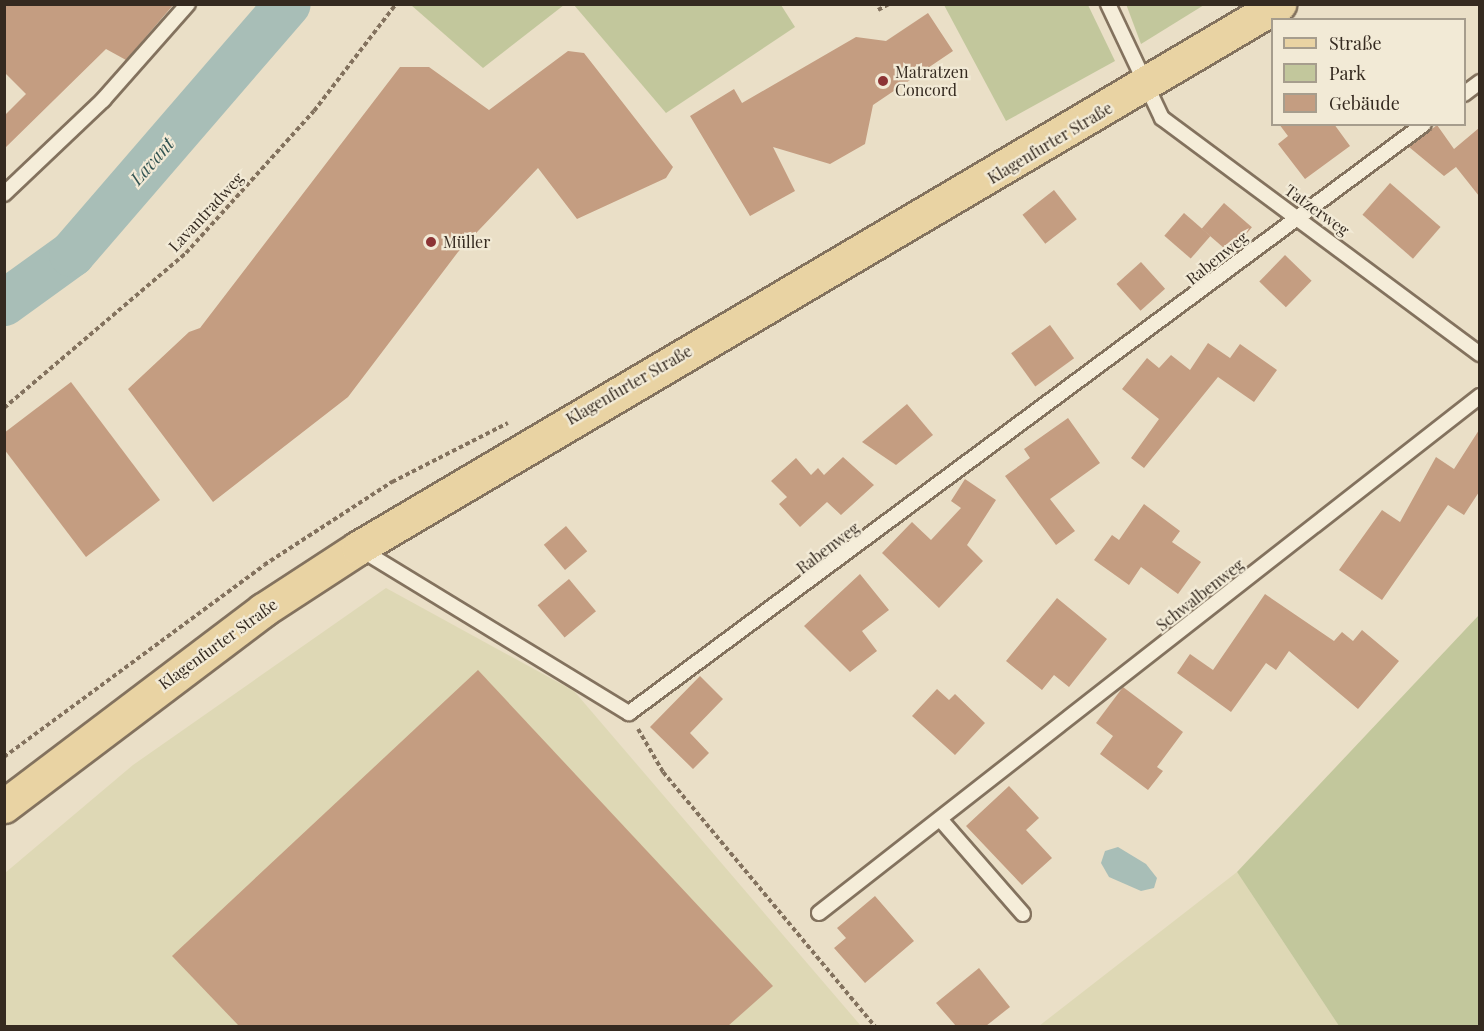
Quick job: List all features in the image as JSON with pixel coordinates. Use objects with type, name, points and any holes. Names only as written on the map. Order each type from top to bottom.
[{"type":"main road","name":"Klagenfurter Straße","points":[[4,806],[263,610],[358,548],[602,399],[1145,85],[1279,4]]},
{"type":"lane","points":[[4,194],[103,100],[189,4]]},
{"type":"lane","name":"Tatzerweg","points":[[1109,5],[1162,118],[1298,215],[1479,354]]},
{"type":"lane","points":[[1466,92],[1479,82]]},
{"type":"lane","name":"Rabenweg","points":[[629,713],[1182,308],[1298,215],[1421,126]]},
{"type":"lane","name":"Schwalbenweg","points":[[819,913],[1479,396]]},
{"type":"lane","points":[[358,548],[629,713]]},
{"type":"lane","points":[[940,819],[1023,914]]},
{"type":"path","name":"Lavantradweg","points":[[4,408],[186,253],[314,111],[396,4]]},
{"type":"path","points":[[878,10],[889,4]]},
{"type":"path","points":[[629,713],[663,772],[875,1026]]},
{"type":"shaded area","points":[[386,588],[574,691],[861,1026],[5,1026],[5,873],[133,765]]},
{"type":"shaded area","points":[[1237,872],[1339,1026],[1039,1026]]},
{"type":"green space","points":[[1126,4],[1204,4],[1204,5],[1141,44]]},
{"type":"green space","points":[[411,5],[564,5],[483,68]]},
{"type":"green space","points":[[574,5],[781,5],[795,27],[666,113]]},
{"type":"green space","points":[[944,5],[1088,5],[1115,61],[1006,121]]},
{"type":"green space","points":[[1479,615],[1479,1026],[1339,1026],[1237,872]]},
{"type":"water","points":[[1118,847],[1146,864],[1157,878],[1154,888],[1141,891],[1109,877],[1101,863],[1105,851]]},
{"type":"building","points":[[4,4],[174,4],[126,60],[106,49],[4,149],[4,116],[26,94],[4,72]]},
{"type":"building","points":[[928,13],[953,51],[873,105],[865,144],[830,164],[773,147],[795,191],[750,216],[690,116],[734,89],[742,103],[856,37],[886,41]]},
{"type":"building","points":[[568,51],[584,53],[673,167],[666,178],[577,219],[538,168],[458,252],[348,397],[213,502],[128,389],[189,332],[200,328],[400,67],[429,67],[489,110]]},
{"type":"building","points":[[1280,126],[1335,126],[1350,146],[1305,179],[1278,144],[1288,136]]},
{"type":"building","points":[[1438,126],[1454,149],[1479,128],[1479,196],[1456,167],[1444,176],[1409,147]]},
{"type":"building","points":[[1390,183],[1441,227],[1413,259],[1362,215]]},
{"type":"building","points":[[1054,190],[1077,219],[1045,244],[1022,215]]},
{"type":"building","points":[[1224,203],[1252,227],[1230,253],[1202,229]]},
{"type":"building","points":[[1184,213],[1210,236],[1191,259],[1164,236]]},
{"type":"building","points":[[1285,255],[1312,281],[1286,307],[1259,282]]},
{"type":"building","points":[[1141,262],[1165,289],[1141,311],[1116,284]]},
{"type":"building","points":[[1050,325],[1074,358],[1035,386],[1011,353]]},
{"type":"building","points":[[1208,343],[1230,358],[1240,344],[1277,370],[1254,402],[1218,377],[1144,468],[1131,458],[1159,419],[1122,389],[1147,358],[1159,368],[1171,355],[1190,370]]},
{"type":"building","points":[[71,382],[160,500],[86,557],[4,449],[4,433]]},
{"type":"building","points":[[907,404],[933,435],[896,465],[862,442]]},
{"type":"building","points":[[1068,418],[1100,463],[1050,499],[1075,531],[1056,545],[1005,476],[1030,458],[1024,449]]},
{"type":"building","points":[[1479,430],[1479,492],[1464,515],[1448,505],[1382,600],[1339,570],[1382,510],[1400,522],[1436,457],[1454,469]]},
{"type":"building","points":[[843,457],[874,485],[841,515],[827,502],[800,527],[779,504],[787,497],[771,481],[796,458],[811,475],[818,468],[824,475]]},
{"type":"building","points":[[965,479],[996,500],[967,545],[983,561],[939,608],[882,553],[912,522],[931,540],[961,508],[951,501]]},
{"type":"building","points":[[1144,504],[1180,531],[1172,542],[1201,562],[1178,594],[1141,567],[1129,585],[1094,560],[1112,535],[1119,540]]},
{"type":"building","points":[[566,526],[587,551],[565,570],[544,545]]},
{"type":"building","points":[[860,574],[889,610],[862,631],[877,651],[850,672],[804,626]]},
{"type":"building","points":[[569,579],[596,611],[565,638],[538,605]]},
{"type":"building","points":[[1265,594],[1334,641],[1342,632],[1353,641],[1362,630],[1399,661],[1358,709],[1289,651],[1276,670],[1266,663],[1231,712],[1177,673],[1190,654],[1213,670]]},
{"type":"building","points":[[1057,598],[1107,639],[1069,687],[1054,675],[1042,690],[1006,661]]},
{"type":"building","points":[[478,670],[773,986],[728,1026],[239,1026],[172,956]]},
{"type":"building","points":[[700,676],[723,699],[690,733],[709,753],[693,769],[650,727]]},
{"type":"building","points":[[1123,687],[1183,732],[1157,767],[1163,771],[1148,790],[1100,754],[1113,736],[1096,723]]},
{"type":"building","points":[[937,689],[949,700],[955,694],[985,723],[955,755],[912,716]]},
{"type":"building","points":[[1009,786],[1039,818],[1026,830],[1052,858],[1022,885],[966,826]]},
{"type":"building","points":[[875,896],[914,941],[865,983],[834,948],[846,938],[837,928]]},
{"type":"building","points":[[979,968],[1010,1007],[986,1026],[956,1026],[936,1003]]},
{"type":"waterway","name":"Lavant","points":[[4,303],[72,254],[288,4]]},
{"type":"place","name":"Matratzen Concord","points":[[883,81]]},
{"type":"place","name":"Müller","points":[[431,242]]}]
